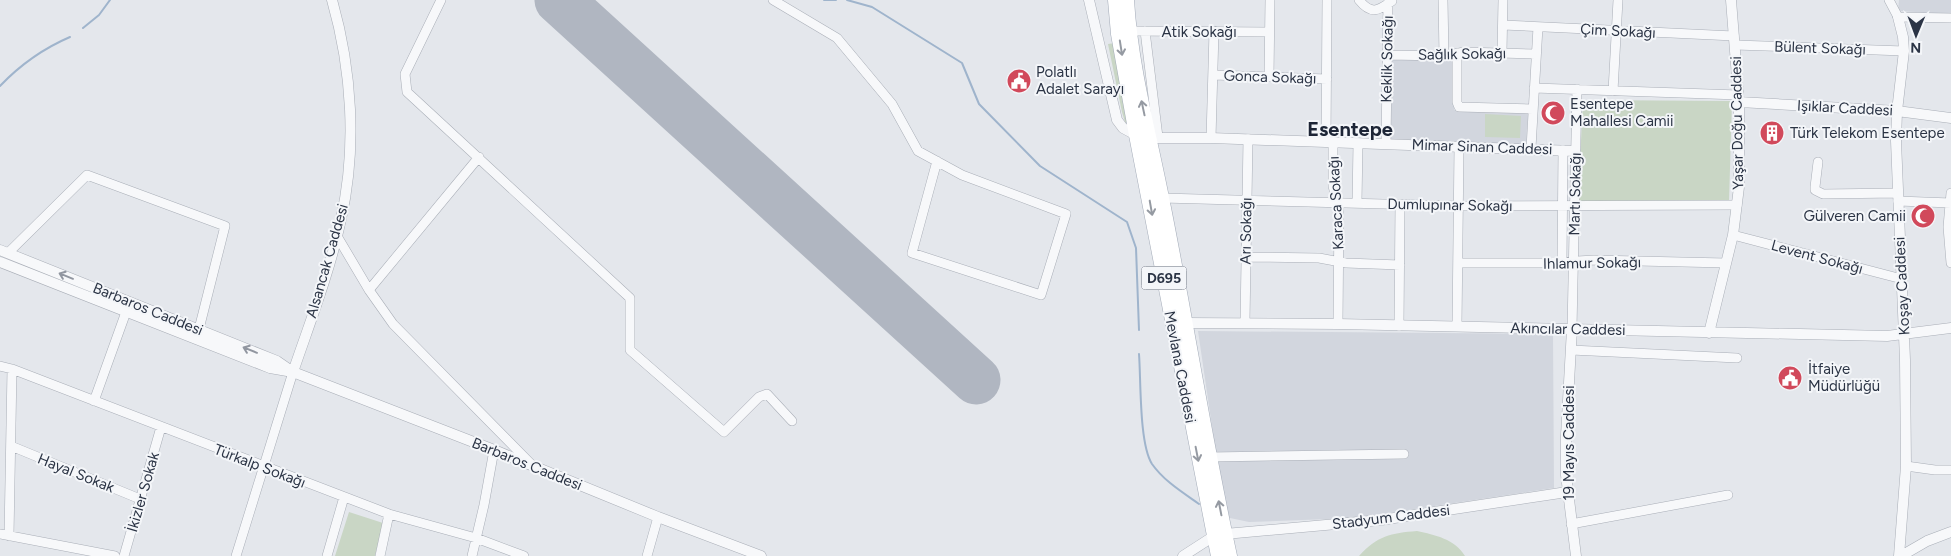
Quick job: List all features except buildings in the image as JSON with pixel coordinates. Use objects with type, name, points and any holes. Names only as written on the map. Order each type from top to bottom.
[{"type":"main road","name":"Mevlana Caddesi","points":[[1115,0],[1118,34],[1148,136],[1162,198],[1210,457],[1220,535],[1218,556]]},
{"type":"main road","name":"Mevlana Caddesi","points":[[1127,0],[1129,31],[1220,535],[1230,556]]},
{"type":"street","name":"Alsancak Caddesi","points":[[293,372],[337,236],[345,198],[350,127],[346,60],[332,0]]},
{"type":"street","points":[[441,0],[404,74],[407,92],[630,298],[630,343]]},
{"type":"street","points":[[773,0],[837,38],[892,104],[918,151],[937,161],[962,175],[1066,214],[1041,295],[912,252],[937,161]]},
{"type":"street","points":[[1089,0],[1118,120],[1124,128],[1148,136],[1145,32]]},
{"type":"street","points":[[1269,77],[1270,0]]},
{"type":"street","name":"Karaca Sokağı","points":[[1327,0],[1326,79],[1329,142],[1333,186],[1338,203],[1338,324]]},
{"type":"street","points":[[1359,0],[1371,10],[1379,10],[1390,2]]},
{"type":"street","points":[[1443,0],[1444,56]]},
{"type":"street","points":[[1502,52],[1503,0]]},
{"type":"street","points":[[1613,90],[1618,0]]},
{"type":"street","name":"Yaşar Doğu Caddesi","points":[[1709,333],[1733,235],[1740,168],[1739,98],[1731,0]]},
{"type":"street","points":[[1889,0],[1898,17],[1951,18]]},
{"type":"street","name":"Keklik Sokağı","points":[[1386,144],[1390,2]]},
{"type":"street","name":"Koşay Caddesi","points":[[1898,17],[1904,51],[1897,111],[1896,141],[1904,335],[1906,466],[1900,556]]},
{"type":"street","name":"Çim Sokağı","points":[[1502,25],[1616,30],[1735,40]]},
{"type":"street","points":[[1531,148],[1538,27]]},
{"type":"street","name":"Atik Sokağı","points":[[1129,31],[1270,32]]},
{"type":"street","points":[[1211,138],[1214,31]]},
{"type":"street","name":"Bülent Sokağı","points":[[1735,40],[1904,51]]},
{"type":"street","name":"Sağlık Sokağı","points":[[1388,55],[1444,56],[1457,53],[1502,52],[1536,54]]},
{"type":"street","points":[[1457,53],[1457,102],[1459,106],[1533,109]]},
{"type":"street","name":"Gonca Sokağı","points":[[1213,75],[1326,79]]},
{"type":"street","points":[[1534,88],[1613,90],[1739,98]]},
{"type":"street","name":"Martı Sokağı","points":[[1572,329],[1577,89]]},
{"type":"street","name":"Işıklar Caddesi","points":[[1739,98],[1897,111],[1951,118]]},
{"type":"street","name":"Mimar Sinan Caddesi","points":[[1148,136],[1575,151]]},
{"type":"street","name":"Arı Sokağı","points":[[1245,322],[1248,139]]},
{"type":"street","points":[[1357,203],[1358,143]]},
{"type":"street","points":[[1457,326],[1459,147]]},
{"type":"street","name":"Martı Sokağı","points":[[1562,262],[1563,150]]},
{"type":"street","points":[[369,290],[479,157]]},
{"type":"street","points":[[1818,162],[1815,190],[1824,194],[1898,197],[1950,203]]},
{"type":"street","points":[[4,252],[87,175],[225,226],[198,329]]},
{"type":"street","points":[[1951,193],[1948,227],[1951,263]]},
{"type":"street","name":"Dumlupınar Sokağı","points":[[1162,198],[1459,206],[1737,205]]},
{"type":"street","points":[[1399,326],[1400,204]]},
{"type":"street","name":"Levent Sokağı","points":[[1733,235],[1902,279]]},
{"type":"street","points":[[337,236],[369,290],[393,324],[534,467]]},
{"type":"street","name":"Barbaros Caddesi","points":[[4,252],[277,361],[293,372]]},
{"type":"street","points":[[1246,257],[1319,258],[1339,262],[1400,265]]},
{"type":"street","name":"Ihlamur Sokağı","points":[[1458,263],[1574,261],[1726,264]]},
{"type":"street","name":"Barbaros Caddesi","points":[[0,262],[270,368],[293,372],[761,556]]},
{"type":"street","points":[[630,298],[630,350],[724,432],[759,397],[768,394],[792,421]]},
{"type":"street","points":[[94,401],[126,312]]},
{"type":"street","name":"Akıncılar Caddesi","points":[[1185,323],[1245,322],[1887,336],[1951,328]]},
{"type":"street","name":"19 Mayıs Caddesi","points":[[1572,329],[1566,436],[1567,492],[1576,556]]},
{"type":"street","points":[[1571,350],[1737,358]]},
{"type":"street","name":"Türkalp Sokağı","points":[[0,366],[389,514],[476,538],[524,556]]},
{"type":"street","points":[[12,369],[11,446],[4,535],[115,556]]},
{"type":"street","points":[[236,556],[293,372]]},
{"type":"street","name":"İkizler Sokak","points":[[124,556],[161,427]]},
{"type":"street","name":"Hayal Sokak","points":[[11,446],[140,499]]},
{"type":"street","points":[[472,556],[494,450]]},
{"type":"street","points":[[1210,457],[1404,454]]},
{"type":"street","points":[[1906,466],[1948,470],[1951,461]]},
{"type":"street","name":"Stadyum Caddesi","points":[[1220,535],[1382,520],[1567,492]]},
{"type":"street","points":[[1571,524],[1728,495]]},
{"type":"street","points":[[327,556],[344,497]]},
{"type":"street","points":[[380,556],[389,514]]},
{"type":"street","points":[[647,556],[658,517]]},
{"type":"street","points":[[1900,556],[1927,541],[1951,532]]},
{"type":"street","points":[[1183,556],[1220,535]]},
{"type":"shaded area","points":[[1899,0],[1951,0],[1951,14],[1898,11]]},
{"type":"shaded area","points":[[1396,58],[1454,60],[1454,110],[1528,113],[1526,145],[1391,139],[1392,61]]},
{"type":"shaded area","points":[[1198,331],[1553,334],[1554,488],[1355,518],[1249,522],[1230,518],[1225,515]]},
{"type":"green space","points":[[1115,43],[1130,126],[1125,122],[1122,112],[1108,44]]},
{"type":"green space","points":[[1583,100],[1732,101],[1729,202],[1578,201]]},
{"type":"green space","points":[[1485,114],[1521,116],[1520,138],[1485,137]]},
{"type":"green space","points":[[349,512],[383,523],[375,556],[335,556]]},
{"type":"green space","points":[[1417,531],[1437,536],[1456,545],[1465,556],[1359,556],[1378,540],[1400,533]]},
{"type":"waterway","points":[[83,28],[99,15],[110,0]]},
{"type":"waterway","points":[[824,0],[836,0]]},
{"type":"waterway","points":[[847,0],[872,7],[962,63],[979,104],[1040,166],[1127,222],[1136,248],[1139,330]]},
{"type":"waterway","points":[[0,86],[32,58],[70,37]]},
{"type":"waterway","points":[[1139,354],[1141,411],[1148,455],[1152,464],[1162,476],[1199,504]]},
{"type":"runway","points":[[559,0],[976,380]]},
{"type":"place","name":"Polatlı Adalet Sarayı","points":[[1019,81]]},
{"type":"place","name":"Esentepe Mahallesi Camii","points":[[1553,113]]},
{"type":"place","name":"Türk Telekom Esentepe","points":[[1772,133]]},
{"type":"place","name":"Gülveren Camii","points":[[1923,216]]},
{"type":"place","name":"İtfaiye Müdürlüğü","points":[[1790,378]]},
{"type":"district","name":"Esentepe","points":[[1350,129]]}]
